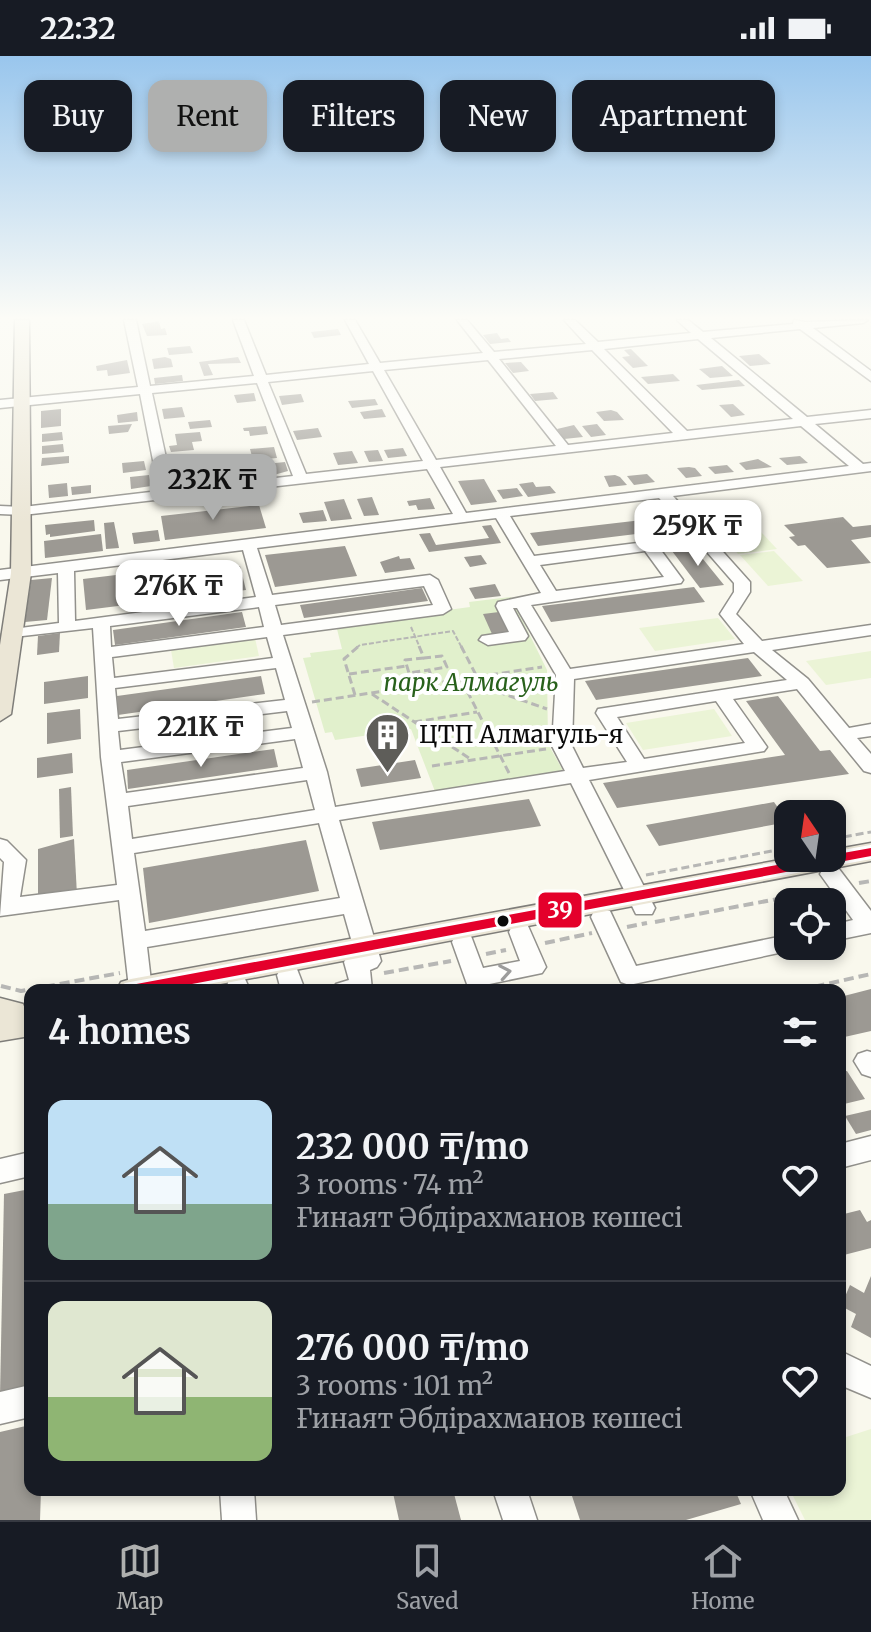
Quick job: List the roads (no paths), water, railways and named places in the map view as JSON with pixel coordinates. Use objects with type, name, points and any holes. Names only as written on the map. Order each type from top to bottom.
[{"type":"main road","points":[[0,714],[11,634],[11,574],[23,511],[24,388]]},
{"type":"main road","points":[[269,984],[359,968],[871,852]]},
{"type":"main road","points":[[189,984],[359,968],[466,950],[605,924],[641,902],[836,880],[871,866]]},
{"type":"street","points":[[0,404],[174,388]]},
{"type":"street","points":[[264,388],[301,479]]},
{"type":"street","points":[[389,388],[462,518]]},
{"type":"street","points":[[516,388],[565,449]]},
{"type":"street","points":[[636,388],[684,436]]},
{"type":"street","points":[[763,388],[865,468]]},
{"type":"street","points":[[146,391],[167,494]]},
{"type":"street","points":[[0,510],[23,511],[871,414]]},
{"type":"street","points":[[11,574],[865,468]]},
{"type":"street","points":[[739,484],[752,496]]},
{"type":"street","points":[[663,493],[743,587],[728,614],[745,636],[761,646],[802,683],[871,767]]},
{"type":"street","points":[[501,513],[551,597]]},
{"type":"street","points":[[531,561],[705,539]]},
{"type":"street","points":[[249,545],[354,904],[359,968]]},
{"type":"street","points":[[488,640],[519,636],[504,606],[675,580],[649,546]]},
{"type":"street","points":[[66,567],[67,626]]},
{"type":"street","points":[[11,634],[430,580],[443,609],[104,653]]},
{"type":"street","points":[[521,601],[562,670],[562,746],[641,902]]},
{"type":"street","points":[[101,622],[111,757],[135,941],[136,984]]},
{"type":"street","points":[[562,670],[871,630]]},
{"type":"street","points":[[107,684],[284,662]]},
{"type":"street","points":[[640,767],[605,713],[802,683]]},
{"type":"street","points":[[122,848],[757,747],[721,695]]},
{"type":"street","points":[[109,726],[296,704]]},
{"type":"street","points":[[845,734],[871,730]]},
{"type":"street","points":[[111,757],[305,732]]},
{"type":"street","points":[[116,801],[317,772]]},
{"type":"street","points":[[0,846],[15,860],[10,895],[2,908]]},
{"type":"street","points":[[836,880],[842,888]]},
{"type":"street","points":[[2,908],[128,891]]},
{"type":"street","points":[[846,894],[869,925],[846,930]]},
{"type":"street","points":[[135,941],[354,904]]},
{"type":"street","points":[[605,924],[629,976],[774,946]]},
{"type":"street","points":[[466,950],[475,978],[534,967],[522,940]]},
{"type":"street","points":[[846,1153],[871,1148]]},
{"type":"street","points":[[0,1171],[24,1165]]},
{"type":"street","points":[[846,1372],[871,1382]]},
{"type":"street","points":[[0,1408],[24,1402]]},
{"type":"street","points":[[237,1496],[239,1520]]},
{"type":"street","points":[[512,1496],[520,1520]]},
{"type":"street","points":[[770,1496],[781,1520]]},
{"type":"place","name":"ЦТП Алмагуль-я","points":[[388,774]]},
{"type":"park label","name":"парк Алмагуль","points":[[471,683]]}]
